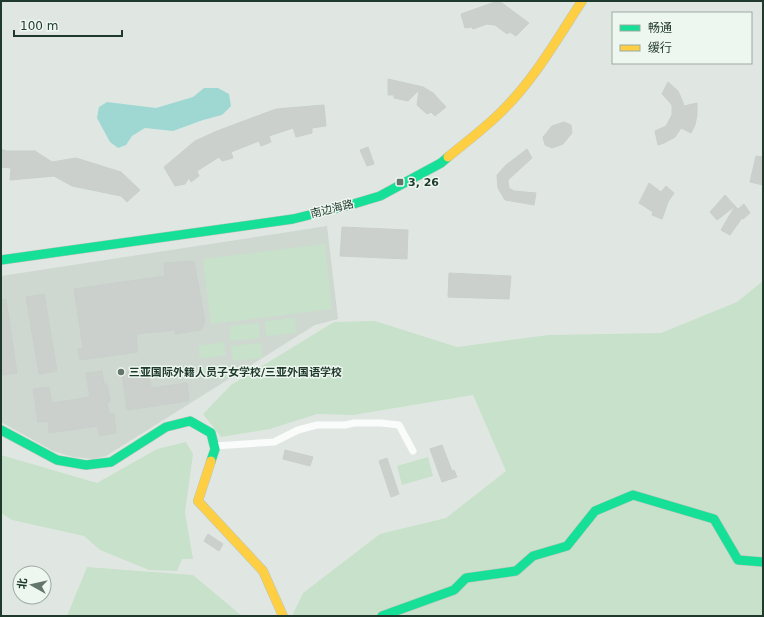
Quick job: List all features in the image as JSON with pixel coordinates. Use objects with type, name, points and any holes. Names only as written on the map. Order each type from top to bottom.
[{"type":"street","name":"南边海路","points":[[1,260],[293,219],[380,196],[441,164],[501,112],[521,90],[548,54],[582,1]]},
{"type":"street","points":[[1,430],[57,460],[86,465],[111,462],[166,428],[190,421],[211,433],[216,449],[198,501],[263,571],[283,616]]},
{"type":"street","points":[[215,446],[274,442],[298,430],[317,425],[345,425],[354,422],[399,425],[413,452]]},
{"type":"street","points":[[382,616],[454,590],[466,578],[516,571],[533,556],[568,546],[595,511],[633,495],[714,519],[738,560],[763,562]]},
{"type":"shaded area","name":"三亚国际外籍人员子女学校/三亚外国语学校","points":[[327,226],[338,319],[315,325],[106,456],[94,459],[73,457],[53,451],[1,422],[1,276]]},
{"type":"green space","points":[[325,244],[332,309],[211,324],[203,259]]},
{"type":"green space","points":[[763,281],[763,616],[292,616],[303,593],[380,534],[446,518],[506,471],[473,395],[353,415],[317,414],[270,429],[221,437],[203,414],[231,385],[334,322],[375,321],[457,347],[549,335],[661,333],[737,302]]},
{"type":"green space","points":[[295,318],[296,333],[266,336],[265,321]]},
{"type":"green space","points":[[259,323],[260,338],[230,341],[229,326]]},
{"type":"green space","points":[[224,342],[226,355],[200,359],[198,346]]},
{"type":"green space","points":[[261,343],[263,358],[233,361],[231,346]]},
{"type":"green space","points":[[227,364],[228,377],[203,380],[201,367]]},
{"type":"green space","points":[[186,442],[193,454],[185,512],[193,559],[182,559],[177,571],[149,570],[100,550],[84,536],[12,520],[1,513],[1,455],[97,483],[157,449]]},
{"type":"green space","points":[[428,457],[433,476],[402,485],[397,466]]},
{"type":"green space","points":[[87,567],[193,575],[242,616],[67,616]]},
{"type":"water","points":[[204,88],[218,88],[229,94],[231,106],[222,115],[173,131],[145,128],[132,136],[126,145],[118,148],[110,142],[97,118],[99,107],[107,102],[156,108],[193,97]]},
{"type":"building","points":[[495,2],[502,3],[529,23],[516,36],[510,32],[507,34],[495,25],[487,24],[473,29],[472,27],[465,28],[461,14]]},
{"type":"building","points":[[388,79],[423,87],[433,93],[446,107],[435,116],[431,112],[427,114],[417,105],[419,90],[408,101],[394,98],[394,95],[388,95]]},
{"type":"building","points":[[668,82],[678,91],[684,106],[697,103],[697,115],[695,125],[691,133],[681,128],[675,137],[658,145],[655,131],[666,126],[672,115],[672,105],[662,94]]},
{"type":"building","points":[[324,105],[326,126],[312,128],[312,133],[296,137],[293,128],[269,136],[271,142],[261,146],[259,141],[231,152],[233,158],[222,161],[219,157],[197,171],[199,176],[191,182],[189,178],[185,184],[175,186],[164,167],[195,141],[217,131],[276,109]]},
{"type":"building","points":[[564,122],[571,125],[572,133],[563,144],[552,148],[545,145],[543,137],[552,126]]},
{"type":"building","points":[[368,147],[374,164],[367,166],[360,150]]},
{"type":"building","points":[[1,149],[6,151],[35,151],[52,162],[76,158],[121,172],[140,190],[127,202],[121,196],[72,186],[54,176],[10,180],[11,168],[1,167]]},
{"type":"building","points":[[527,149],[532,158],[508,180],[509,188],[514,191],[536,193],[534,205],[505,200],[498,188],[497,175],[506,165]]},
{"type":"building","points":[[756,156],[763,157],[763,185],[750,182]]},
{"type":"building","points":[[649,183],[661,192],[666,186],[674,193],[668,202],[662,219],[652,215],[653,212],[639,203]]},
{"type":"building","points":[[725,195],[735,206],[717,220],[710,212]]},
{"type":"building","points":[[744,204],[750,213],[743,219],[742,218],[730,235],[721,230],[735,206],[738,209]]},
{"type":"building","points":[[342,227],[408,230],[407,259],[340,256]]},
{"type":"building","points":[[194,261],[205,322],[201,330],[175,334],[175,330],[136,334],[138,352],[80,360],[78,349],[83,348],[74,289],[165,276],[164,263]]},
{"type":"building","points":[[449,273],[511,276],[509,299],[448,297]]},
{"type":"building","points":[[44,294],[57,371],[39,374],[26,297]]},
{"type":"building","points":[[6,299],[17,373],[3,375],[1,363],[1,300]]},
{"type":"building","points":[[148,368],[151,388],[187,383],[189,401],[127,410],[122,372]]},
{"type":"building","points":[[102,371],[104,384],[107,384],[110,402],[107,402],[109,414],[114,413],[116,433],[99,436],[98,426],[49,433],[48,421],[38,422],[33,389],[49,387],[52,403],[90,397],[86,373]]},
{"type":"building","points":[[442,445],[452,471],[454,470],[457,477],[442,482],[430,449]]},
{"type":"building","points":[[285,450],[313,457],[310,466],[283,459]]},
{"type":"building","points":[[387,458],[399,494],[391,497],[379,461]]},
{"type":"building","points":[[208,534],[223,544],[219,551],[204,541]]},
{"type":"traffic: fast","points":[[1,260],[293,219],[380,196],[441,163],[448,157]]},
{"type":"traffic: fast","points":[[1,430],[57,460],[86,465],[111,462],[166,427],[190,421],[211,433],[215,449],[211,461]]},
{"type":"traffic: fast","points":[[382,616],[454,590],[466,578],[516,571],[533,556],[567,546],[595,511],[633,495],[714,519],[738,560],[763,562]]},
{"type":"traffic: slow","points":[[448,157],[488,124],[513,100],[535,73],[582,1]]},
{"type":"traffic: slow","points":[[211,461],[198,501],[263,571],[283,616]]},
{"type":"place","name":"3, 26","points":[[400,182]]},
{"type":"place","name":"三亚国际外籍人员子女学校/三亚外国语学校","points":[[121,372]]}]
